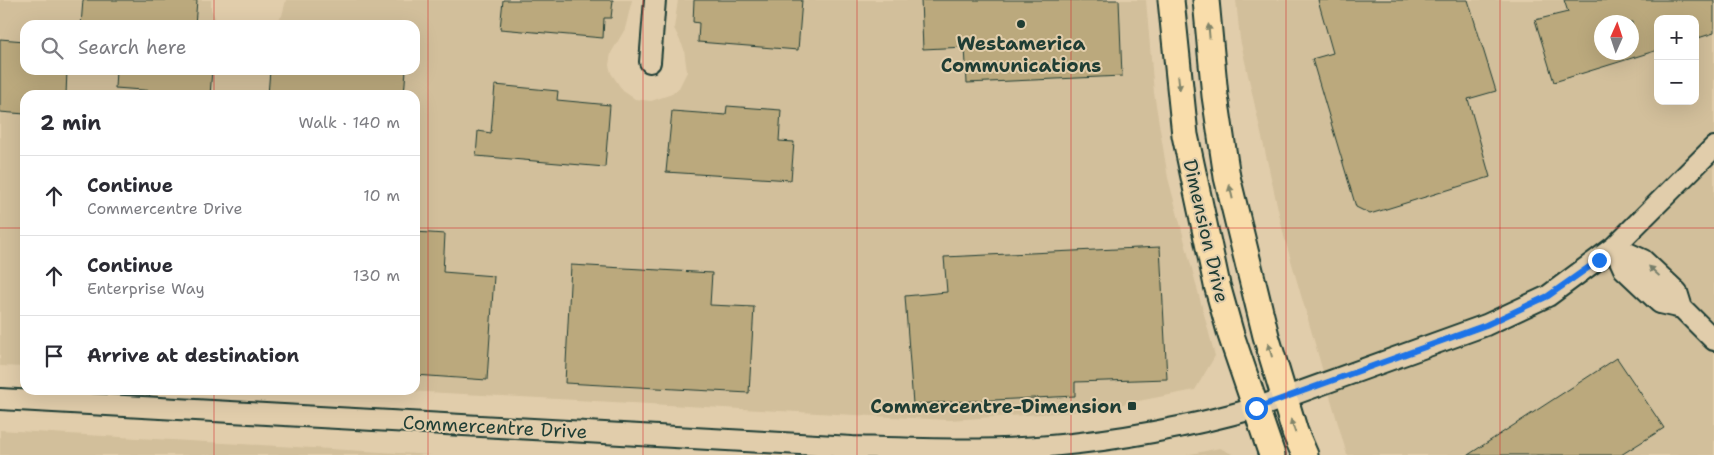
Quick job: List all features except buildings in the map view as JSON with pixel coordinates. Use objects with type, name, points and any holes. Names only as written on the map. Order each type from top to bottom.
[{"type":"main road","name":"Dimension Drive","points":[[1171,0],[1187,144],[1217,285],[1231,335],[1272,455]]},
{"type":"main road","name":"Dimension Drive","points":[[1206,0],[1215,96],[1227,177],[1263,327],[1283,397],[1305,455]]},
{"type":"street","points":[[650,62],[655,0]]},
{"type":"street","name":"Commercentre Drive","points":[[0,399],[852,451],[960,450],[1050,446],[1149,433],[1222,418],[1256,408],[1486,325],[1548,296],[1614,247],[1714,147]]},
{"type":"street","points":[[1614,247],[1624,269],[1660,303],[1682,308],[1714,340]]},
{"type":"shaded area","points":[[0,0],[211,0],[211,9],[216,20],[20,20],[20,75],[420,75],[420,20],[278,20],[282,16],[286,0],[632,0],[625,29],[611,53],[609,65],[611,73],[623,91],[635,99],[651,101],[672,94],[679,88],[687,72],[684,49],[674,28],[678,0],[1146,0],[1154,93],[1168,178],[1215,356],[1195,390],[1087,411],[949,420],[420,392],[420,90],[20,90],[20,367],[0,366]]},
{"type":"shaded area","points":[[1236,0],[1714,0],[1714,455],[1347,455],[1284,236],[1240,39]]},
{"type":"shaded area","points":[[0,430],[433,455],[0,455]]},
{"type":"shaded area","points":[[1220,448],[1234,455],[1186,455]]},
{"type":"place","name":"Westamerica Communications","points":[[1021,24]]},
{"type":"place","name":"Commercentre-Dimension","points":[[1132,406]]},
{"type":"route","points":[[1256,408],[1486,325],[1548,296],[1599,260]]}]
